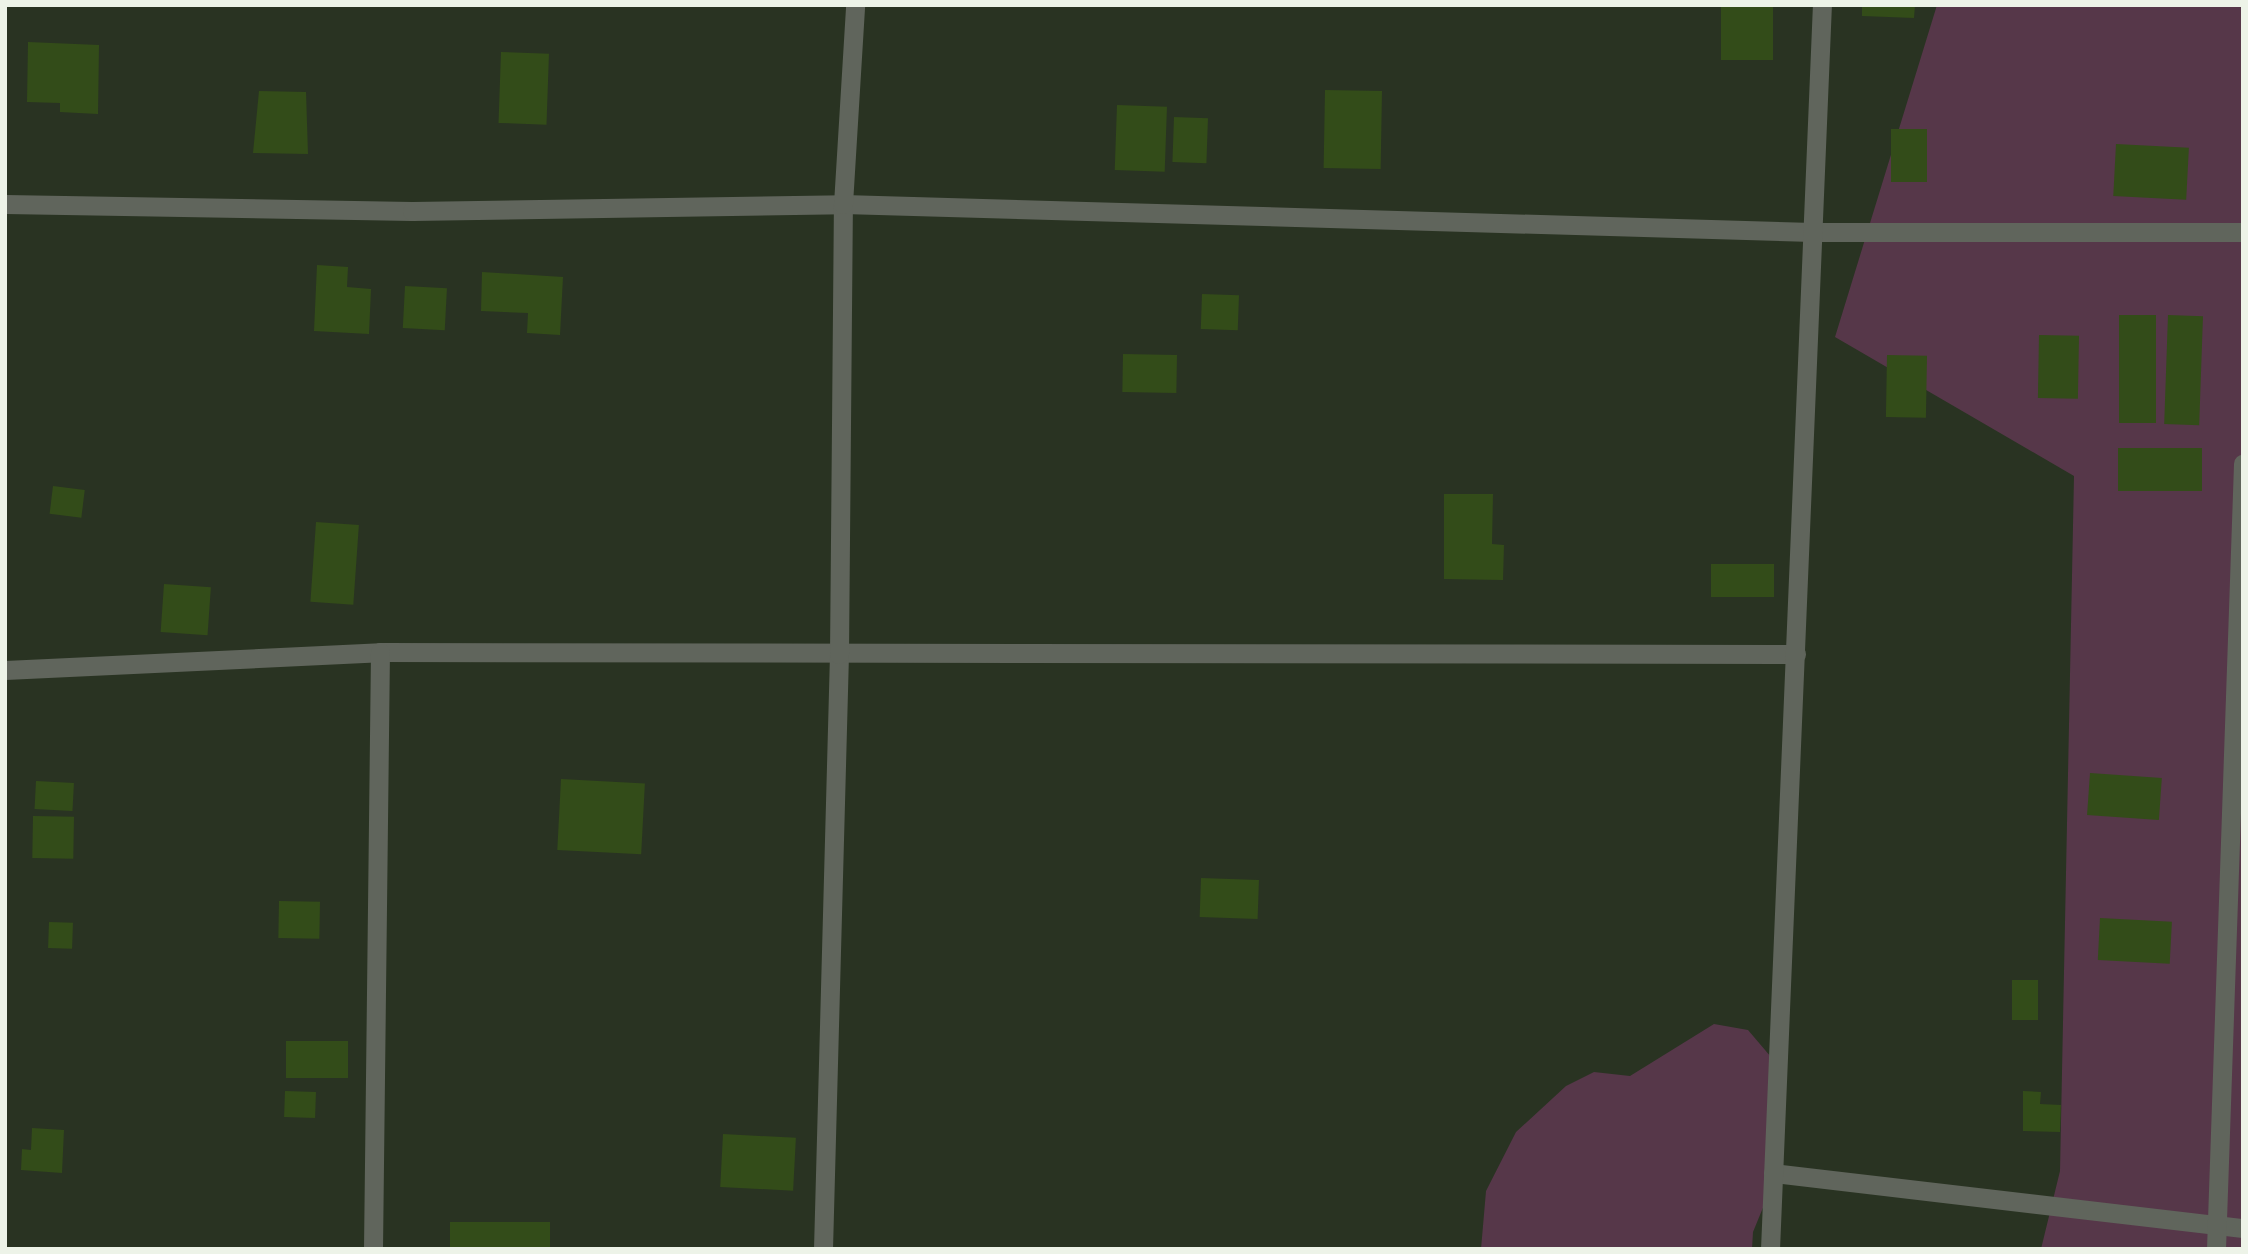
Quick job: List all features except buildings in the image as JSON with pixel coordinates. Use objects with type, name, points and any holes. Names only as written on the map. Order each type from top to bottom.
[{"type":"street","points":[[823,1249],[839,654],[844,204],[855,5]]},
{"type":"street","points":[[1770,1249],[1822,5]]},
{"type":"street","points":[[5,204],[412,211],[844,204],[1813,232],[2243,232]]},
{"type":"street","points":[[2216,1249],[2243,463]]},
{"type":"street","points":[[5,670],[380,652],[1796,654]]},
{"type":"street","points":[[373,1249],[380,652]]},
{"type":"street","points":[[1773,1172],[2216,1228],[2243,1228]]},
{"type":"shaded area","points":[[1937,5],[2243,5],[2243,1249],[2041,1249],[2060,1171],[2074,476],[1835,337]]},
{"type":"shaded area","points":[[1714,1024],[1748,1030],[1771,1057],[1783,1159],[1753,1232],[1752,1249],[1481,1249],[1486,1191],[1516,1132],[1566,1086],[1594,1072],[1630,1076]]}]
